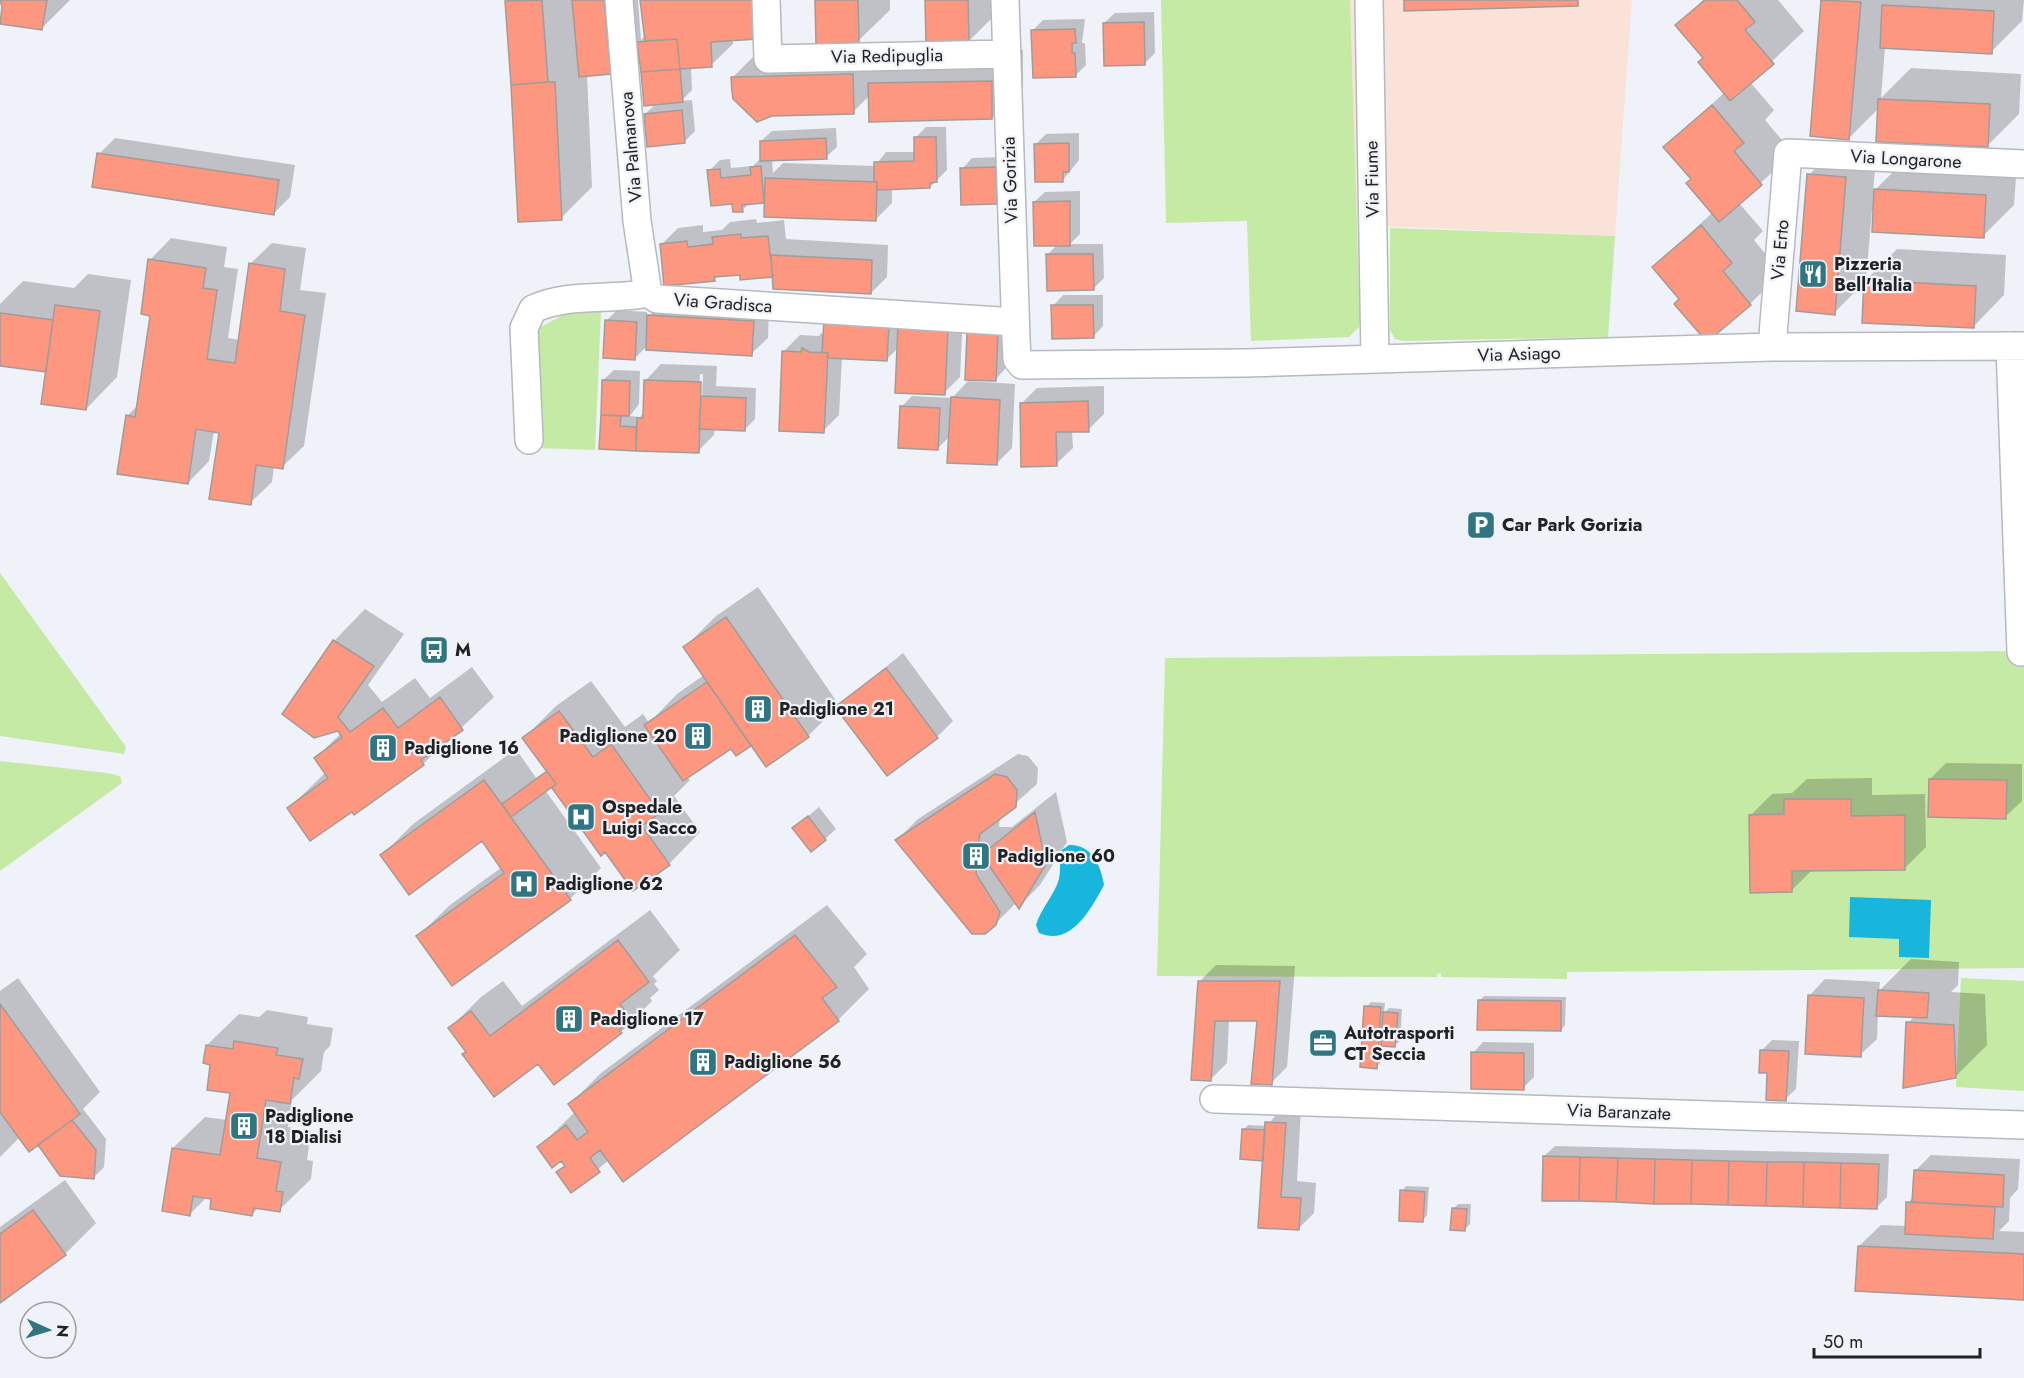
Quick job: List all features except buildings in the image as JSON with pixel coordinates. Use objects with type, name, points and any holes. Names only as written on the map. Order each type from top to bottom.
[{"type":"street","name":"Via Palmanova","points":[[619,0],[637,221],[648,293]]},
{"type":"street","name":"Via Redipuglia","points":[[766,0],[768,59],[1006,54]]},
{"type":"street","name":"Via Gorizia","points":[[1005,0],[1017,359]]},
{"type":"street","name":"Via Fiume","points":[[1369,0],[1375,358]]},
{"type":"street","name":"Via Longarone","points":[[1788,153],[2024,164]]},
{"type":"street","name":"Via Erto","points":[[1772,347],[1788,153]]},
{"type":"street","name":"Via Gradisca","points":[[529,440],[524,328],[533,309],[554,300],[617,298],[648,293],[657,299],[1015,322]]},
{"type":"street","name":"Via Asiago","points":[[1017,359],[1022,365],[1030,367],[1772,347],[2017,346]]},
{"type":"street","points":[[2017,346],[2021,651]]},
{"type":"street","name":"Via Baranzate","points":[[1214,1099],[2024,1125]]},
{"type":"shaded area","points":[[1350,0],[1632,0],[1615,236],[1357,225]]},
{"type":"green space","points":[[1161,0],[1350,0],[1360,320],[1359,327],[1349,337],[1251,341],[1247,221],[1166,223]]},
{"type":"green space","points":[[1390,228],[1615,236],[1608,337],[1402,341],[1395,339],[1390,330]]},
{"type":"green space","points":[[571,311],[601,311],[595,450],[536,448],[529,333]]},
{"type":"green space","points":[[0,573],[126,747],[124,754],[0,736]]},
{"type":"green space","points":[[2024,651],[2024,968],[1567,972],[1567,979],[1441,977],[1441,973],[1437,974],[1437,977],[1157,976],[1165,658]]},
{"type":"green space","points":[[0,761],[107,773],[120,776],[122,783],[0,871]]},
{"type":"green space","points":[[1961,978],[2024,981],[2024,1091],[1956,1087]]},
{"type":"water","points":[[1069,845],[1083,848],[1094,857],[1104,885],[1093,905],[1079,923],[1070,930],[1061,935],[1050,936],[1039,933],[1036,925],[1059,879],[1062,850]]},
{"type":"water","points":[[1850,897],[1931,900],[1929,958],[1899,957],[1899,939],[1849,937]]},
{"type":"place","name":"Pizzeria Bell'Italia","points":[[1813,274]]},
{"type":"place","name":"Car Park Gorizia","points":[[1481,525]]},
{"type":"place","name":"M","points":[[434,650]]},
{"type":"place","name":"Padiglione 21","points":[[758,709]]},
{"type":"place","name":"Padiglione 20","points":[[698,736]]},
{"type":"place","name":"Padiglione 16","points":[[383,748]]},
{"type":"place","name":"Ospedale Luigi Sacco","points":[[581,817]]},
{"type":"place","name":"Padiglione 60","points":[[976,856]]},
{"type":"place","name":"Padiglione 62","points":[[524,884]]},
{"type":"place","name":"Padiglione 17","points":[[569,1019]]},
{"type":"place","name":"Autotrasporti CT Seccia","points":[[1323,1043]]},
{"type":"place","name":"Padiglione 56","points":[[703,1062]]},
{"type":"place","name":"Padiglione 18 Dialisi","points":[[244,1126]]}]
